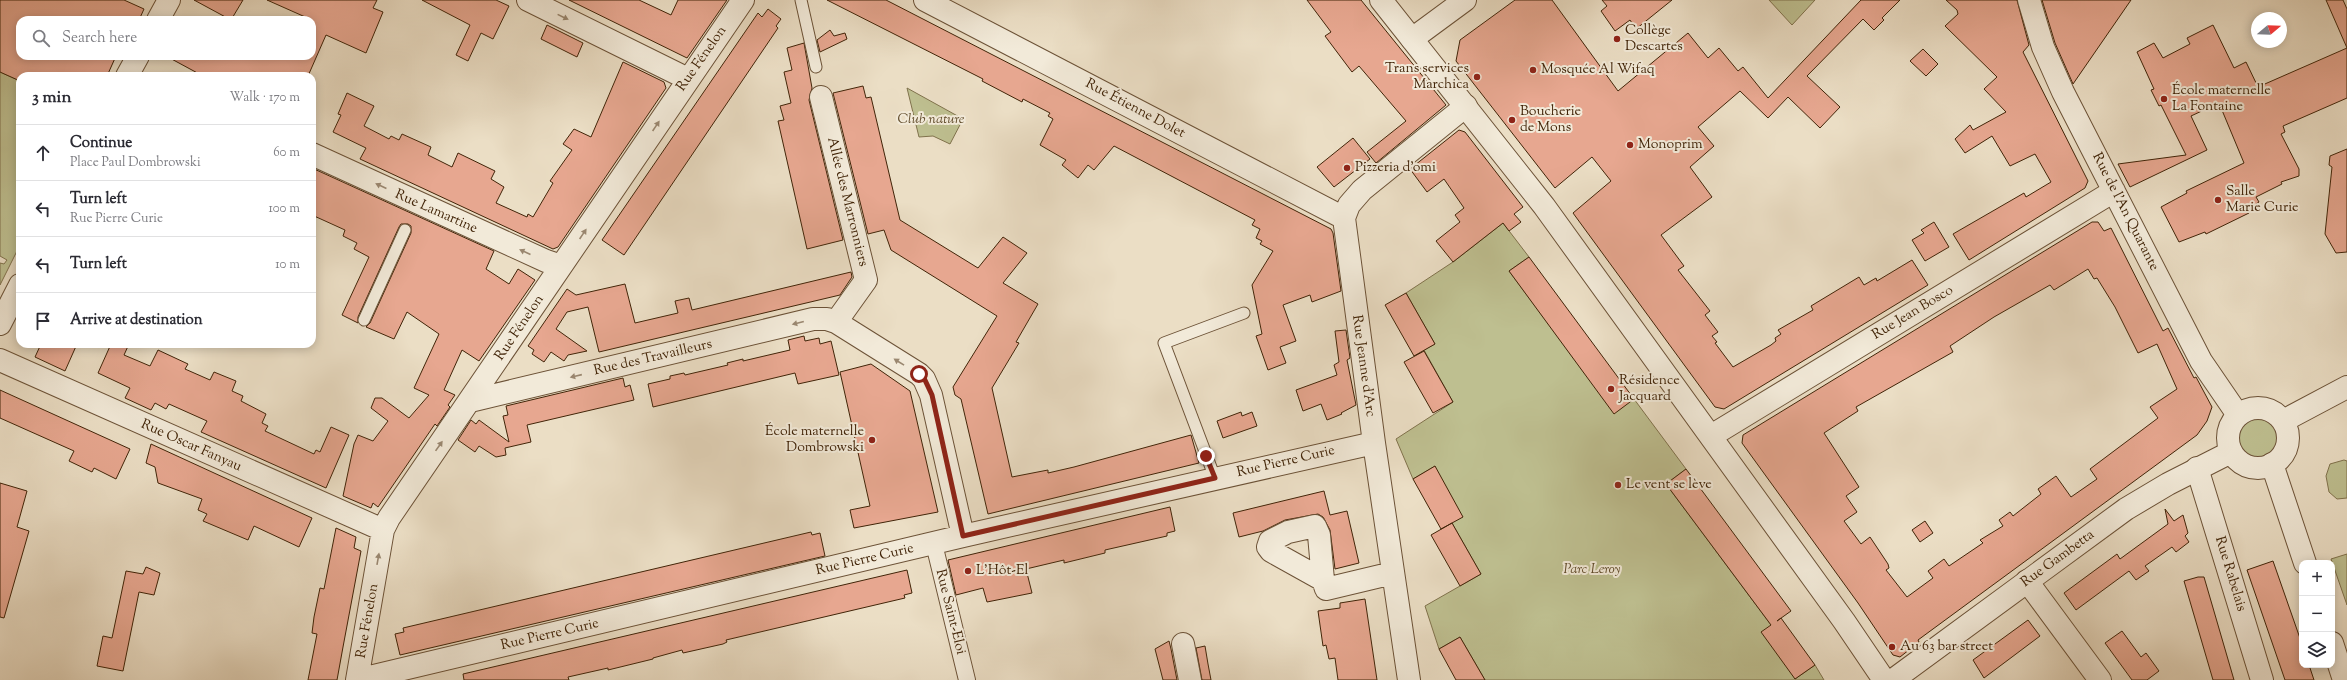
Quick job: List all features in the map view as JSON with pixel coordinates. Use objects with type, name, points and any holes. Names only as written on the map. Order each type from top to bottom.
[{"type":"street","points":[[160,16],[169,0]]},
{"type":"street","points":[[528,0],[688,79]]},
{"type":"street","name":"Rue Fénelon","points":[[357,680],[384,530],[389,518],[743,0]]},
{"type":"street","name":"Rue Étienne Dolet","points":[[925,0],[1344,218]]},
{"type":"street","points":[[1380,0],[1466,106],[1544,206],[1711,436],[1884,680]]},
{"type":"street","points":[[1412,40],[1465,0]]},
{"type":"street","name":"Rue de l'An Quarante","points":[[2029,0],[2049,61],[2114,191],[2201,361],[2238,415]]},
{"type":"street","name":"Allée des Marronniers","points":[[821,96],[866,280],[836,322]]},
{"type":"street","points":[[1344,218],[1349,205],[1362,190],[1466,106]]},
{"type":"street","name":"Rue Lamartine","points":[[316,156],[415,208],[561,266]]},
{"type":"street","name":"Rue Jean Bosco","points":[[1711,436],[2114,191]]},
{"type":"street","name":"Rue Jeanne d'Arc","points":[[1344,218],[1374,443],[1409,680]]},
{"type":"street","points":[[3,312],[16,291]]},
{"type":"street","name":"Rue des Travailleurs","points":[[470,401],[813,319],[827,319],[836,322]]},
{"type":"street","points":[[836,322],[924,378],[932,395],[963,536]]},
{"type":"street","name":"Rue Oscar Fanyau","points":[[0,360],[384,530]]},
{"type":"street","points":[[2283,421],[2347,387]]},
{"type":"street","points":[[2252,408],[2262,408],[2276,414],[2283,421],[2288,435],[2287,445],[2283,454],[2272,464],[2263,467],[2249,466],[2241,462],[2231,452],[2229,432],[2238,415],[2252,408]]},
{"type":"street","name":"Rue Pierre Curie","points":[[357,680],[963,536],[1374,443]]},
{"type":"street","name":"Rue Gambetta","points":[[1893,680],[2139,500],[2231,452]]},
{"type":"street","points":[[2272,464],[2304,560]]},
{"type":"street","name":"Rue Rabelais","points":[[2198,468],[2262,680]]},
{"type":"street","name":"Rue Saint-Eloi","points":[[934,544],[967,680]]},
{"type":"street","points":[[1323,580],[1326,589],[1393,573]]},
{"type":"street","points":[[2027,582],[2100,680]]},
{"type":"street","points":[[1183,644],[1190,680]]},
{"type":"street","points":[[2335,651],[2345,679]]},
{"type":"lane","points":[[801,0],[816,67]]},
{"type":"lane","points":[[364,320],[405,230]]},
{"type":"lane","points":[[1215,478],[1164,343],[1244,313]]},
{"type":"green space","points":[[1769,0],[1815,0],[1792,25]]},
{"type":"green space","points":[[0,72],[16,79],[16,253],[0,285],[0,263],[4,264],[7,260],[0,256]]},
{"type":"green space","name":"Club nature","points":[[907,88],[963,119],[950,144],[933,136],[919,137]]},
{"type":"green space","name":"Parc Leroy","points":[[1503,223],[1529,257],[1509,271],[1544,318],[1634,399],[1686,469],[1666,484],[1771,625],[1795,679],[1815,665],[1824,680],[1485,680],[1460,637],[1439,649],[1425,606],[1481,574],[1452,523],[1435,466],[1413,479],[1396,439],[1453,402],[1424,350],[1435,344],[1406,293],[1453,262]]},
{"type":"green space","points":[[2262,418],[2269,421],[2275,427],[2278,438],[2277,446],[2269,455],[2262,458],[2254,458],[2247,455],[2239,446],[2238,434],[2241,427],[2250,419]]},
{"type":"green space","points":[[2344,460],[2347,461],[2347,498],[2337,499],[2329,492],[2326,476],[2330,464]]},
{"type":"green space","points":[[2347,554],[2347,605],[2335,570],[2335,560],[2331,559]]},
{"type":"building","points":[[0,0],[124,0],[144,9],[141,16],[16,16],[16,60],[114,60],[109,72],[16,72],[16,79],[0,72]]},
{"type":"building","points":[[194,0],[243,0],[233,16],[224,16]]},
{"type":"building","points":[[267,0],[377,0],[373,8],[383,12],[366,53],[326,35],[316,58],[316,16],[303,16]]},
{"type":"building","points":[[422,0],[496,0],[509,6],[493,39],[481,33],[468,61],[456,55],[470,25]]},
{"type":"building","points":[[569,0],[639,0],[671,15],[678,0],[727,0],[687,58]]},
{"type":"building","points":[[827,0],[886,0],[1331,229],[1333,233],[1341,291],[1312,302],[1310,295],[1283,305],[1296,341],[1280,347],[1286,363],[1268,370],[1256,336],[1262,334],[1252,285],[1273,251],[1260,244],[1262,241],[1256,238],[1260,229],[1252,225],[1255,220],[1114,146],[1094,170],[1088,165],[1078,178],[1062,165],[1066,160],[1040,145],[1053,119],[1048,116],[1050,113],[1023,99],[1022,102],[982,81],[983,79]]},
{"type":"building","points":[[1307,0],[1361,0],[1446,105],[1376,163],[1367,152],[1406,121],[1359,66],[1352,72],[1325,36],[1331,32]]},
{"type":"building","points":[[1515,0],[1552,0],[1618,91],[1688,33],[1708,58],[1719,48],[1738,71],[1743,67],[1768,98],[1861,0],[1900,0],[1882,18],[1884,20],[1874,30],[1863,19],[1807,76],[1840,107],[1820,128],[1788,97],[1768,118],[1740,91],[1698,127],[1714,146],[1690,167],[1712,197],[1661,235],[1684,266],[1678,270],[1710,311],[1705,315],[1718,332],[1712,336],[1717,342],[1715,343],[1733,367],[1771,345],[1776,341],[1775,338],[1781,334],[1778,330],[1813,310],[1811,306],[1859,277],[1864,285],[1876,278],[1877,281],[1912,260],[1928,285],[1724,409],[1715,407],[1573,213],[1611,181],[1592,157],[1555,188],[1456,61],[1460,40]]},
{"type":"building","points":[[1602,0],[1672,0],[1636,29],[1630,20],[1615,31],[1601,11],[1607,6]]},
{"type":"building","points":[[1946,0],[2017,0],[2029,45],[2023,52],[2088,181],[2085,188],[1969,260],[1953,234],[2024,193],[2026,197],[2051,182],[2035,154],[2010,166],[1992,136],[1965,153],[1955,139],[1970,125],[1973,130],[2006,112],[1984,89],[1997,77],[1945,26],[1958,14],[1957,10]]},
{"type":"building","points":[[2042,0],[2131,0],[2073,84],[2055,43]]},
{"type":"building","points":[[2326,0],[2343,0],[2347,9],[2347,48]]},
{"type":"building","points":[[768,9],[781,19],[776,26],[778,28],[624,255],[602,240],[758,13],[762,17]]},
{"type":"building","points":[[547,25],[583,43],[577,57],[541,39]]},
{"type":"building","points":[[2213,25],[2234,68],[2246,62],[2258,87],[2347,48],[2347,98],[2283,126],[2285,132],[2281,134],[2299,169],[2299,176],[2281,182],[2282,184],[2256,197],[2259,202],[2256,204],[2257,207],[2248,211],[2249,213],[2206,234],[2205,232],[2179,242],[2161,207],[2187,193],[2186,191],[2244,163],[2219,103],[2191,116],[2207,150],[2130,187],[2118,164],[2186,155],[2161,105],[2159,106],[2151,90],[2154,89],[2137,52],[2154,43],[2163,58],[2190,44],[2187,38]]},
{"type":"building","points":[[830,30],[834,36],[845,33],[847,39],[820,52],[817,40]]},
{"type":"building","points":[[804,43],[812,88],[809,100],[843,240],[807,249],[778,121],[784,120],[780,106],[791,103],[784,72],[792,70],[787,48]]},
{"type":"building","points":[[1923,49],[1938,64],[1926,76],[1910,61]]},
{"type":"building","points":[[173,60],[315,60],[310,72],[196,72]]},
{"type":"building","points":[[623,62],[664,82],[666,88],[558,247],[553,249],[360,159],[366,148],[333,132],[341,115],[338,114],[347,93],[374,106],[364,126],[389,139],[391,136],[399,140],[402,134],[431,147],[428,155],[452,167],[458,153],[495,171],[491,179],[504,187],[496,203],[527,217],[528,214],[533,217],[553,183],[550,181],[572,150],[563,144],[574,129],[591,137]]},
{"type":"building","points":[[863,86],[866,98],[871,97],[900,220],[978,268],[1003,237],[1027,253],[1003,283],[1038,304],[1016,342],[1019,343],[992,388],[1012,477],[1048,470],[1048,473],[1074,467],[1191,435],[1199,463],[988,514],[961,399],[955,395],[953,387],[997,316],[891,250],[884,230],[868,234],[833,93]]},
{"type":"building","points":[[1459,130],[1465,132],[1523,207],[1514,214],[1521,222],[1509,231],[1503,223],[1453,262],[1436,241],[1460,222],[1455,215],[1464,208],[1444,179],[1427,192],[1410,169]]},
{"type":"building","points":[[1353,138],[1370,159],[1334,187],[1317,167]]},
{"type":"building","points":[[2347,149],[2347,252],[2336,253],[2325,234],[2332,167],[2329,165],[2330,156]]},
{"type":"building","points":[[316,170],[494,251],[486,269],[509,284],[518,269],[535,280],[479,361],[462,350],[444,390],[455,395],[448,405],[450,407],[437,426],[435,424],[378,507],[373,503],[371,508],[343,496],[354,444],[358,435],[373,441],[388,421],[371,408],[375,398],[382,398],[409,418],[429,395],[414,388],[439,334],[407,312],[394,339],[366,327],[370,323],[411,233],[411,226],[408,224],[401,224],[399,227],[358,317],[358,323],[342,315],[369,257],[354,249],[357,243],[343,236],[345,230],[316,217]]},
{"type":"building","points":[[1934,222],[1949,247],[1925,261],[1912,240],[1924,233],[1921,230]]},
{"type":"building","points":[[2092,222],[2098,222],[2104,231],[2111,228],[2163,331],[2168,328],[2194,378],[2196,377],[2212,407],[2207,421],[2197,435],[1918,640],[1919,642],[1900,657],[1893,655],[1858,603],[1742,443],[1743,435]],"holes":[[[2088,269],[2094,279],[2097,278],[2115,307],[2138,353],[2157,344],[2177,389],[2150,407],[2158,418],[2090,469],[2097,479],[2071,497],[2056,476],[2038,489],[2041,494],[2013,516],[2010,512],[1999,520],[2003,526],[1980,540],[1983,543],[1949,566],[1944,559],[1928,571],[1933,578],[1907,597],[1886,570],[1889,568],[1888,564],[1870,537],[1861,544],[1844,521],[1857,512],[1846,496],[1859,487],[1824,433],[1858,411],[1856,407],[1953,352],[1950,346],[1994,317],[2050,285],[2054,290]]]},
{"type":"building","points":[[1529,257],[1634,399],[1614,414],[1509,271]]},
{"type":"building","points":[[851,272],[852,277],[840,295],[599,352],[588,307],[567,312],[556,329],[587,351],[568,355],[564,361],[551,352],[544,362],[532,354],[534,350],[528,346],[567,289],[576,295],[625,284],[635,323],[678,313],[675,301],[689,298],[692,310]]},
{"type":"building","points":[[1406,293],[1435,344],[1414,356],[1385,305]]},
{"type":"building","points":[[1346,330],[1350,358],[1347,360],[1356,405],[1341,413],[1342,414],[1327,420],[1321,404],[1303,411],[1296,390],[1337,375],[1334,365],[1339,362],[1335,331]]},
{"type":"building","points":[[804,336],[805,341],[819,338],[820,344],[831,341],[839,375],[798,384],[795,373],[653,407],[648,384],[670,379],[670,376],[684,373],[685,375],[728,365],[727,363],[743,359],[743,361],[790,350],[788,340]]},
{"type":"building","points":[[39,348],[75,348],[65,371],[35,357]]},
{"type":"building","points":[[109,348],[127,348],[124,355],[150,366],[158,350],[188,364],[185,369],[210,380],[214,372],[236,381],[232,391],[243,396],[241,401],[266,414],[262,423],[268,426],[265,431],[314,454],[316,450],[320,452],[331,427],[349,435],[326,488],[201,432],[207,421],[169,404],[166,409],[155,403],[151,410],[125,398],[130,388],[98,373]]},
{"type":"building","points":[[1424,351],[1453,402],[1433,413],[1404,362]]},
{"type":"building","name":"École maternelle Dombrowski","points":[[871,364],[910,391],[938,512],[854,528],[850,510],[870,506],[840,372]]},
{"type":"building","points":[[623,378],[625,387],[630,385],[634,400],[527,425],[531,442],[505,448],[506,455],[496,457],[479,446],[475,452],[458,440],[471,420],[476,424],[479,420],[509,442],[503,416],[508,415],[506,406]]},
{"type":"building","points":[[0,390],[130,449],[116,479],[94,468],[92,472],[69,461],[74,451],[0,418]]},
{"type":"building","points":[[1241,412],[1242,416],[1252,412],[1257,426],[1223,438],[1217,421]]},
{"type":"building","points":[[151,444],[312,518],[299,547],[254,526],[248,540],[203,521],[207,514],[198,510],[202,499],[158,483],[155,467],[146,463]]},
{"type":"building","points":[[1435,466],[1463,517],[1441,529],[1413,479]]},
{"type":"building","points":[[1686,469],[1791,611],[1781,618],[1815,665],[1795,679],[1761,632],[1771,625],[1666,484]]},
{"type":"building","points":[[0,483],[27,491],[17,527],[29,531],[4,618],[0,617]]},
{"type":"building","points":[[1324,491],[1330,515],[1347,511],[1359,563],[1335,569],[1330,530],[1323,517],[1318,514],[1285,520],[1263,531],[1239,537],[1233,513]]},
{"type":"building","points":[[1170,507],[1175,531],[1167,533],[1167,536],[1105,550],[1105,553],[1064,563],[1064,560],[1026,569],[1032,593],[987,602],[983,588],[956,595],[948,560]]},
{"type":"building","points":[[2165,509],[2174,521],[2183,515],[2188,533],[2185,536],[2189,542],[2176,552],[2172,547],[2145,566],[2149,571],[2136,580],[2129,571],[2076,610],[2064,593],[2117,554],[2120,559],[2168,524]]},
{"type":"building","points":[[1925,521],[1933,533],[1920,542],[1912,530]]},
{"type":"building","points":[[1452,523],[1481,574],[1460,586],[1431,535]]},
{"type":"building","points":[[336,528],[356,537],[354,548],[361,551],[337,680],[308,680],[317,634],[312,633],[314,617],[320,588],[324,589]]},
{"type":"building","points":[[811,532],[812,535],[820,533],[825,556],[400,655],[395,634],[404,632],[403,628]]},
{"type":"building","points":[[2273,561],[2299,635],[2299,668],[2310,668],[2314,680],[2285,680],[2247,570]]},
{"type":"building","points":[[146,567],[160,573],[154,595],[139,592],[123,671],[97,666],[103,636],[112,638],[126,571],[143,574]]},
{"type":"building","points":[[907,570],[912,593],[904,595],[905,598],[726,640],[727,642],[723,644],[683,653],[682,650],[608,670],[608,668],[568,677],[569,680],[464,680],[463,674]]},
{"type":"building","points":[[2204,577],[2234,680],[2213,680],[2184,581]]},
{"type":"building","points":[[1365,599],[1377,680],[1338,680],[1335,658],[1329,659],[1326,645],[1323,646],[1318,611],[1340,608],[1340,603]]},
{"type":"building","points":[[2028,620],[2040,636],[1984,678],[1973,660]]},
{"type":"building","points":[[2122,631],[2141,657],[2146,653],[2159,671],[2147,680],[2132,680],[2105,643]]},
{"type":"building","points":[[1460,637],[1485,680],[1456,680],[1439,649]]},
{"type":"building","points":[[1169,641],[1177,680],[1163,680],[1155,649]]},
{"type":"building","points":[[1205,646],[1211,680],[1202,680],[1196,648]]},
{"type":"place","name":"Collège Descartes","points":[[1617,39]]},
{"type":"place","name":"Mosquée Al Wifaq","points":[[1533,70]]},
{"type":"place","name":"Trans services Marchica","points":[[1477,77]]},
{"type":"place","name":"École maternelle La Fontaine","points":[[2164,99]]},
{"type":"place","name":"Boucherie de Mons","points":[[1512,120]]},
{"type":"place","name":"Monoprim","points":[[1630,145]]},
{"type":"place","name":"Pizzeria d'omi","points":[[1347,168]]},
{"type":"place","name":"Salle Marie Curie","points":[[2218,200]]},
{"type":"place","name":"Résidence Jacquard","points":[[1611,389]]},
{"type":"place","name":"École maternelle Dombrowski","points":[[872,440]]},
{"type":"place","name":"Le vent se lève","points":[[1618,485]]},
{"type":"place","name":"L'Hôt-El","points":[[968,571]]},
{"type":"place","name":"Au 63 bar street","points":[[1892,647]]},
{"type":"route","points":[[919,374],[924,378],[929,386],[932,395],[963,536],[1215,478],[1206,456]]}]
